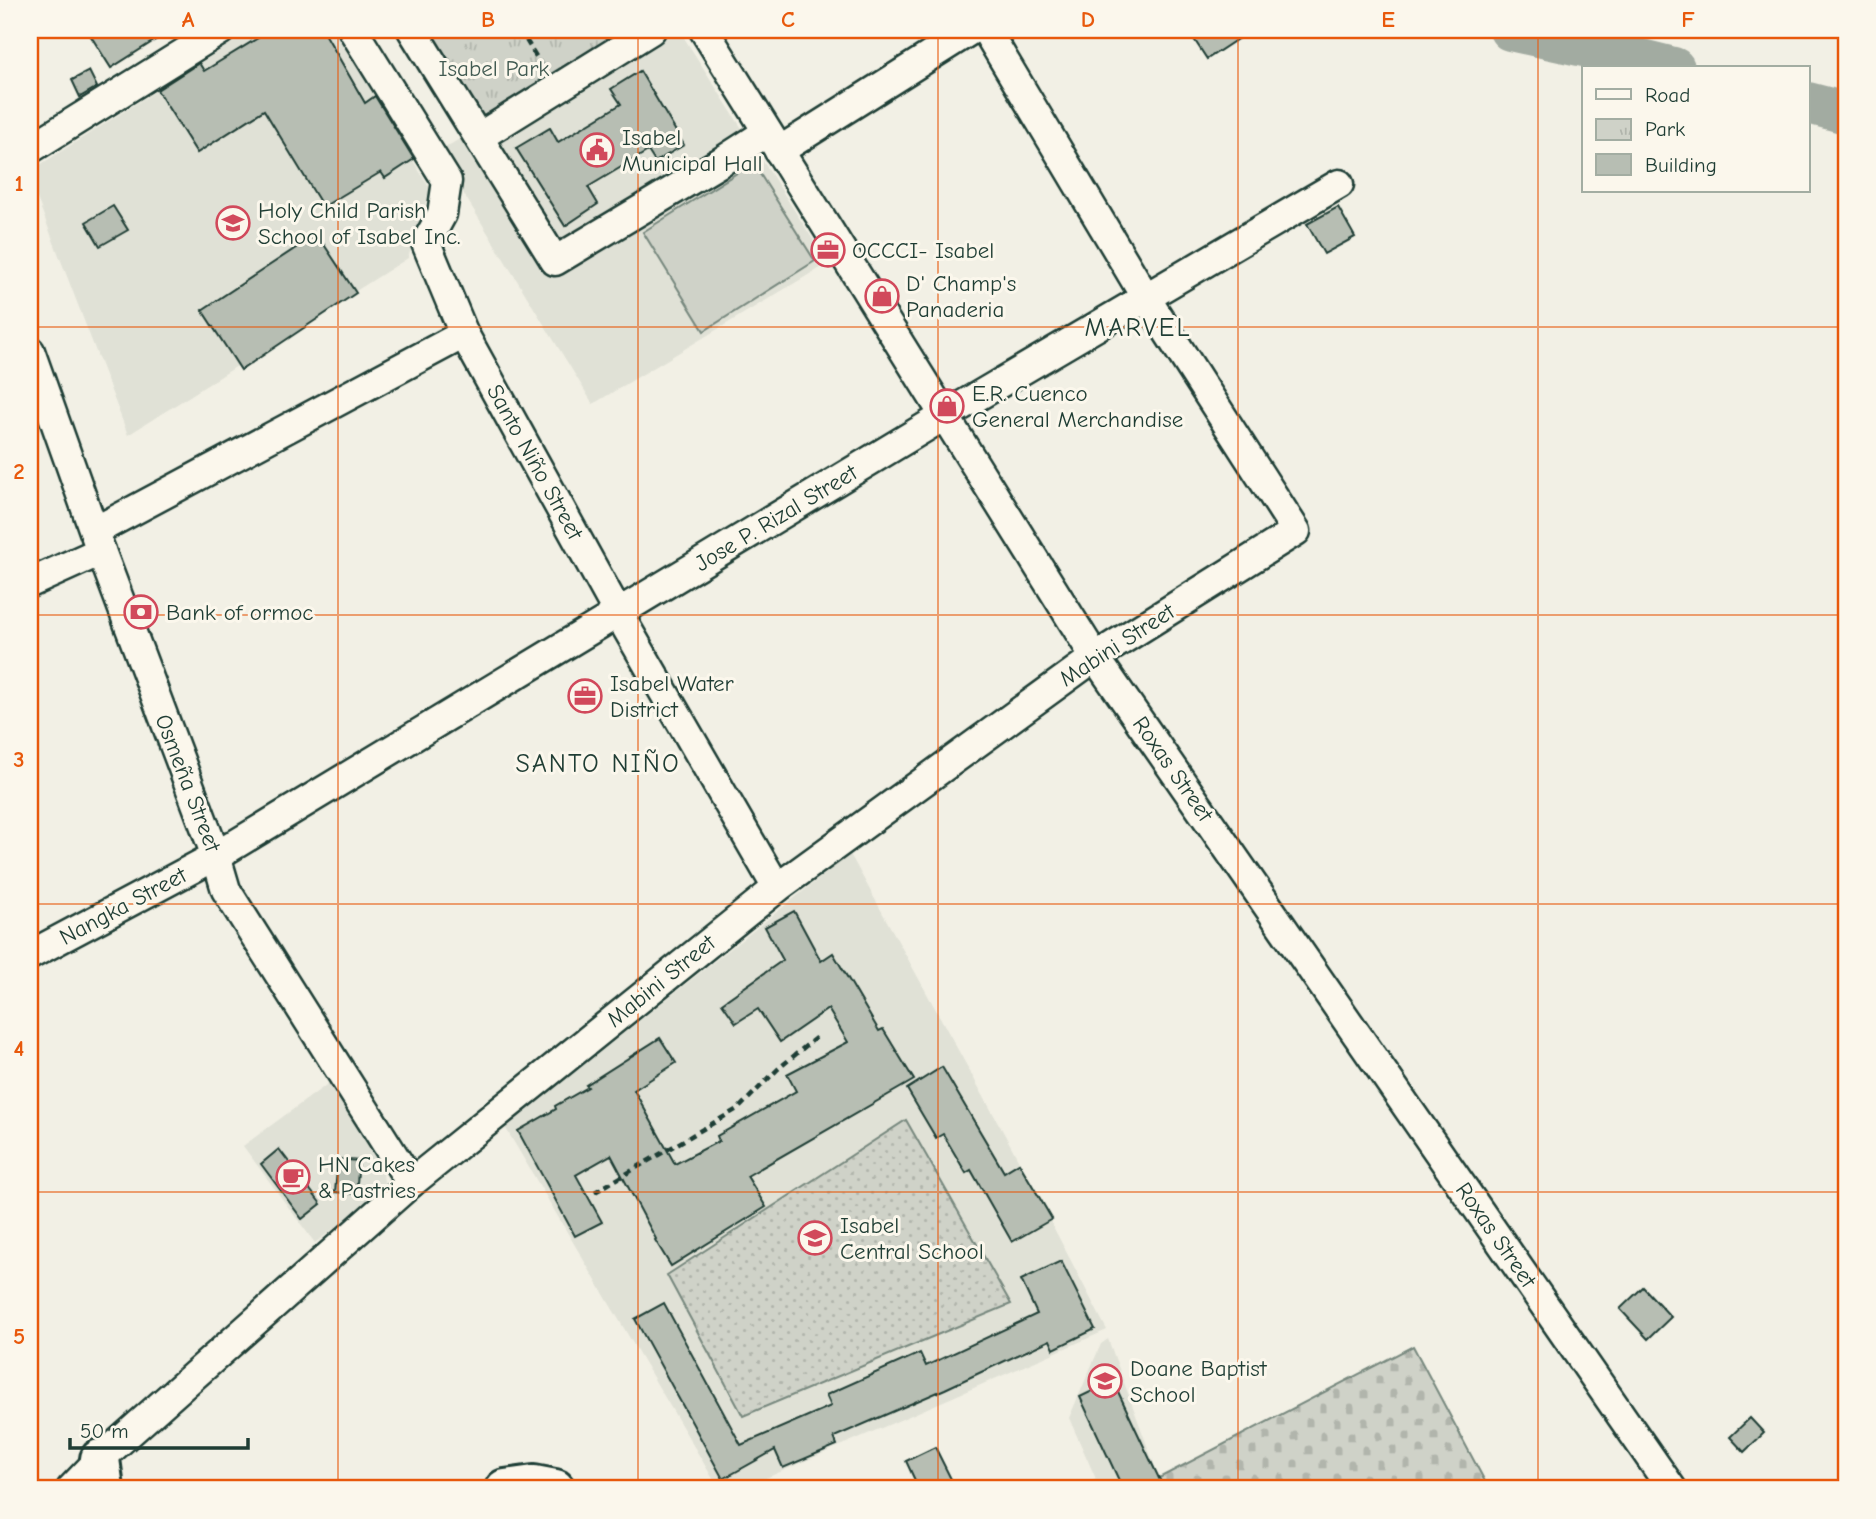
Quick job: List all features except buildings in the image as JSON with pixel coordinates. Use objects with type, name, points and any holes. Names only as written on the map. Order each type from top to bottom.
[{"type":"highway","points":[[505,1489],[534,1485],[555,1489]]},
{"type":"street","points":[[30,149],[221,30]]},
{"type":"street","name":"Santo Niño Street","points":[[353,30],[447,181],[442,214],[426,243],[464,334],[618,614],[777,888]]},
{"type":"street","points":[[412,30],[555,261],[971,30]]},
{"type":"street","points":[[478,137],[651,30]]},
{"type":"street","name":"Roxas Street","points":[[704,30],[1095,657],[1672,1489]]},
{"type":"street","points":[[986,30],[1146,298]]},
{"type":"street","name":"Jose P. Rizal Street","points":[[216,856],[944,416],[1339,184]]},
{"type":"street","name":"Mabini Street","points":[[71,1489],[102,1474],[411,1183],[777,888],[1095,657],[1296,531],[1146,298]]},
{"type":"street","points":[[30,583],[98,541],[464,334]]},
{"type":"street","name":"Osmeña Street","points":[[30,351],[216,856],[226,890],[411,1183]]},
{"type":"street","name":"Nangka Street","points":[[30,956],[216,856]]},
{"type":"path","points":[[520,30],[555,89]]},
{"type":"path","points":[[596,1192],[739,1108],[778,1069],[819,1035]]},
{"type":"shaded area","name":"Holy Child Parish School of Isabel Inc.","points":[[252,30],[335,30],[430,189],[408,258],[128,435],[30,180],[30,171]]},
{"type":"shaded area","points":[[639,30],[679,30],[828,263],[593,404],[438,152]]},
{"type":"shaded area","name":"Isabel Central School","points":[[850,854],[1011,1146],[1107,1330],[741,1489],[719,1489],[505,1127]]},
{"type":"shaded area","points":[[329,1083],[382,1166],[385,1189],[315,1243],[243,1146]]},
{"type":"shaded area","name":"Doane Baptist School","points":[[1108,1339],[1164,1489],[1075,1489],[1096,1479],[1069,1418],[1101,1344]]},
{"type":"green space","name":"Isabel Park","points":[[424,30],[620,30],[623,34],[479,122]]},
{"type":"green space","points":[[753,163],[815,261],[704,331],[643,232]]},
{"type":"green space","points":[[906,1120],[1011,1304],[743,1416],[667,1275]]},
{"type":"green space","points":[[1413,1346],[1489,1489],[1164,1489],[1159,1478]]},
{"type":"waterway","points":[[1510,30],[1666,66]]},
{"type":"waterway","points":[[1810,104],[1846,113]]},
{"type":"place","name":"Isabel Municipal Hall","points":[[597,150]]},
{"type":"place","name":"Holy Child Parish School of Isabel Inc.","points":[[233,223]]},
{"type":"place","name":"OCCCI- Isabel","points":[[828,250]]},
{"type":"place","name":"D' Champ's Panaderia","points":[[882,296]]},
{"type":"place","name":"E.R. Cuenco General Merchandise","points":[[947,406]]},
{"type":"place","name":"Bank of ormoc","points":[[141,612]]},
{"type":"place","name":"Isabel Water District","points":[[585,696]]},
{"type":"place","name":"HN Cakes & Pastries","points":[[293,1177]]},
{"type":"place","name":"Isabel Central School","points":[[815,1238]]},
{"type":"place","name":"Doane Baptist School","points":[[1105,1381]]},
{"type":"district","name":"MARVEL","points":[[1138,328]]},
{"type":"district","name":"SANTO NIÑO","points":[[598,764]]}]
